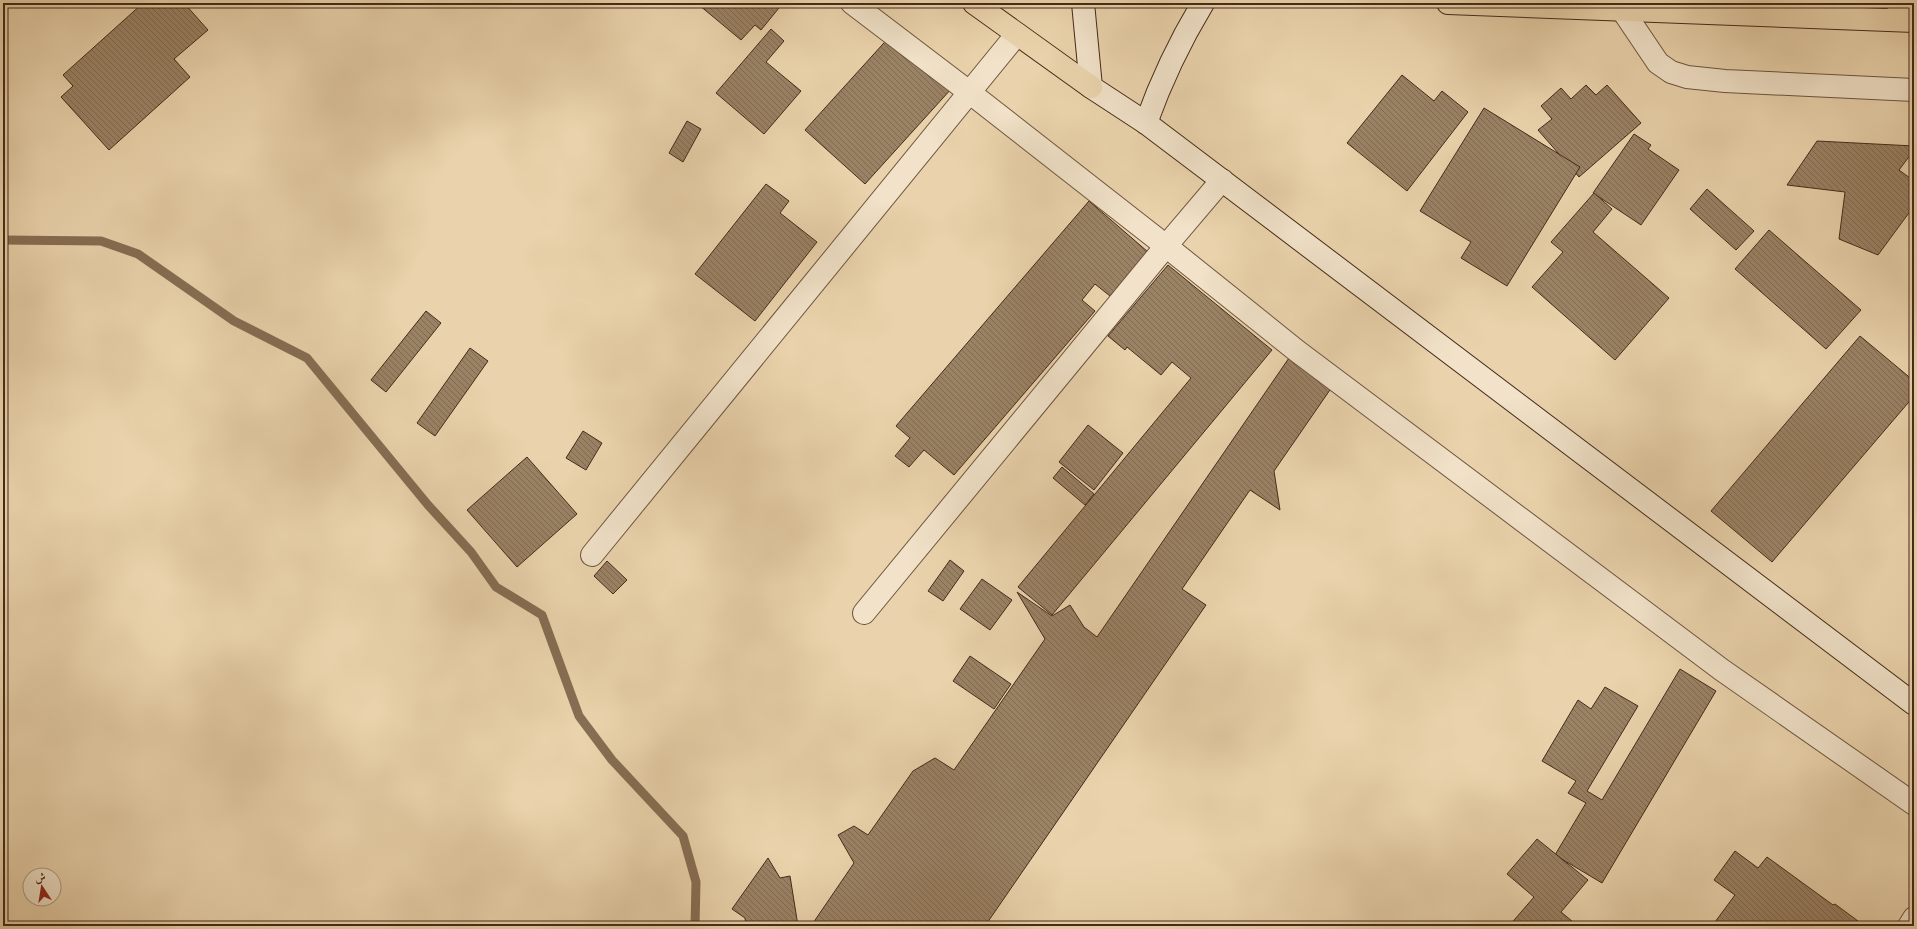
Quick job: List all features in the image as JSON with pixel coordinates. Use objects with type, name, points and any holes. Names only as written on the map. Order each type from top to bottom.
[{"type":"highway","points":[[974,3],[1091,87]]},
{"type":"highway","points":[[1448,3],[1623,11],[1914,21]]},
{"type":"highway","points":[[1897,3],[1914,4]]},
{"type":"street","points":[[852,3],[969,92],[1166,246],[1297,351],[1722,670],[1914,804]]},
{"type":"street","points":[[1083,3],[1091,87],[1146,123],[1914,704]]},
{"type":"street","points":[[1146,123],[1178,48],[1203,3]]},
{"type":"street","points":[[1623,11],[1658,63],[1671,72],[1687,77],[1725,81],[1914,90]]},
{"type":"street","points":[[592,556],[1017,34]]},
{"type":"street","points":[[864,613],[1222,180]]},
{"type":"street","points":[[1908,926],[1914,918]]},
{"type":"building","points":[[143,3],[184,3],[208,30],[174,59],[190,77],[109,150],[61,97],[73,86],[63,75]]},
{"type":"building","points":[[701,3],[783,3],[761,30],[755,25],[741,40],[699,5]]},
{"type":"building","points":[[771,29],[784,41],[766,62],[801,91],[764,134],[716,93]]},
{"type":"building","points":[[892,34],[952,88],[865,184],[805,130]]},
{"type":"building","points":[[1402,75],[1434,101],[1442,91],[1468,112],[1407,191],[1347,143]]},
{"type":"building","points":[[1586,85],[1596,95],[1607,85],[1641,123],[1579,177],[1538,130],[1552,119],[1541,106],[1561,88],[1571,99]]},
{"type":"building","points":[[1484,108],[1580,167],[1507,286],[1461,258],[1471,242],[1420,211]]},
{"type":"building","points":[[687,121],[701,129],[683,162],[669,153]]},
{"type":"building","points":[[1634,134],[1651,145],[1648,149],[1679,170],[1641,225],[1593,193]]},
{"type":"building","points":[[1817,141],[1914,146],[1914,150],[1899,170],[1914,181],[1914,206],[1878,255],[1839,239],[1845,192],[1787,185]]},
{"type":"building","points":[[766,184],[789,201],[780,213],[817,242],[755,321],[695,274]]},
{"type":"building","points":[[1707,189],[1754,231],[1736,250],[1690,209]]},
{"type":"building","points":[[1594,193],[1612,209],[1593,232],[1669,298],[1615,360],[1532,287],[1563,252],[1551,242]]},
{"type":"building","points":[[1089,201],[1148,252],[1110,296],[1095,284],[1082,300],[1095,311],[954,475],[924,450],[909,467],[895,456],[910,438],[896,426]]},
{"type":"building","points":[[1769,230],[1861,310],[1826,349],[1735,269]]},
{"type":"building","points":[[1168,265],[1272,350],[1052,615],[1018,587],[1191,378],[1172,362],[1161,375],[1127,347],[1125,350],[1108,336]]},
{"type":"building","points":[[426,311],[441,323],[386,392],[371,380]]},
{"type":"building","points":[[1860,336],[1914,381],[1914,396],[1772,562],[1711,511]]},
{"type":"building","points":[[470,348],[488,361],[435,436],[417,423]]},
{"type":"building","points":[[1289,358],[1332,387],[1274,471],[1280,510],[1250,490],[1182,589],[1206,605],[985,926],[811,926],[854,863],[838,835],[854,826],[868,835],[913,771],[935,758],[954,770],[1045,639],[1017,592],[1052,616],[1070,605],[1084,627],[1097,637]]},
{"type":"building","points":[[1088,425],[1123,453],[1094,490],[1059,462]]},
{"type":"building","points":[[583,431],[602,443],[586,470],[566,458]]},
{"type":"building","points":[[527,457],[577,514],[517,567],[467,510]]},
{"type":"building","points":[[1062,467],[1094,494],[1085,505],[1053,478]]},
{"type":"building","points":[[950,560],[964,571],[943,601],[928,591]]},
{"type":"building","points":[[607,561],[627,580],[613,594],[594,576]]},
{"type":"building","points":[[982,579],[1012,600],[990,630],[960,609]]},
{"type":"building","points":[[970,656],[1011,684],[994,709],[953,681]]},
{"type":"building","points":[[1680,669],[1716,691],[1602,883],[1555,855],[1586,803],[1568,793],[1576,781],[1542,761],[1578,700],[1591,709],[1605,687],[1638,706],[1587,791],[1602,800]]},
{"type":"building","points":[[1537,839],[1588,880],[1561,912],[1578,926],[1509,926],[1534,897],[1507,874]]},
{"type":"building","points":[[1735,851],[1758,868],[1767,857],[1833,905],[1835,904],[1858,921],[1854,926],[1720,926],[1715,922],[1735,895],[1714,880]]},
{"type":"building","points":[[768,858],[780,878],[790,876],[798,926],[746,926],[745,918],[732,909]]},
{"type":"waterway","points":[[3,240],[101,241],[138,254],[234,321],[307,358],[428,505],[471,552],[496,587],[542,615],[579,716],[612,760],[683,836],[696,882],[695,926]]}]
